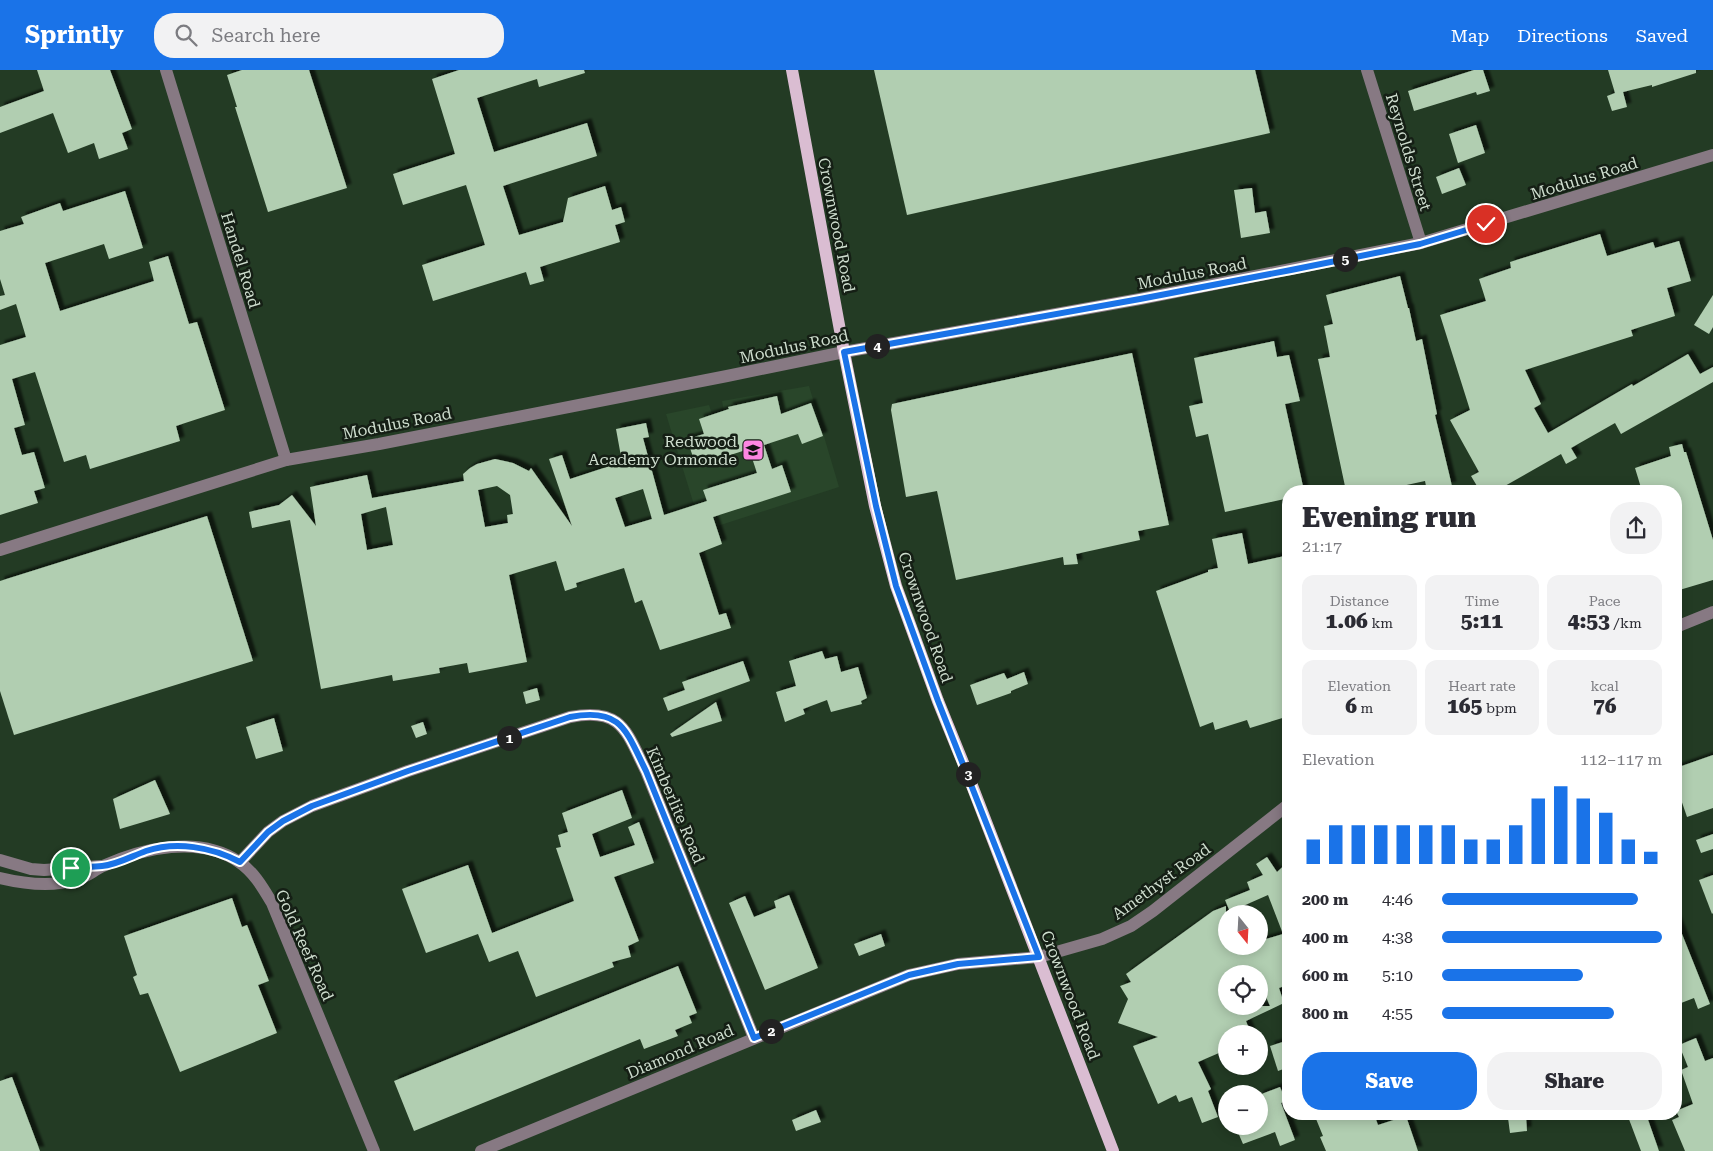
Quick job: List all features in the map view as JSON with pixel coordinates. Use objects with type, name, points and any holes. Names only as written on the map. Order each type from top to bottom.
[{"type":"main road","name":"Crownwood Road","points":[[792,70],[844,352],[876,506],[896,586],[938,701],[1113,1151]]},
{"type":"street","name":"Handel Road","points":[[166,70],[286,460]]},
{"type":"street","name":"Reynolds Street","points":[[1367,70],[1420,244]]},
{"type":"street","name":"Modulus Road","points":[[0,550],[286,460],[601,401],[844,352],[1130,301],[1420,244],[1713,155]]},
{"type":"street","points":[[1682,625],[1713,612]]},
{"type":"street","name":"Kimberlite Road","points":[[240,862],[268,832],[283,821],[312,806],[408,771],[570,717],[598,714],[607,717],[628,735],[646,771],[754,1038]]},
{"type":"street","name":"Amethyst Road","points":[[1039,957],[1102,939],[1131,926],[1153,911],[1282,810]]},
{"type":"street","name":"Gold Reef Road","points":[[0,878],[52,884],[77,880],[103,866],[149,850],[170,847],[192,847],[217,851],[240,862],[257,879],[272,904],[374,1151]]},
{"type":"street","name":"Gold Reef Road","points":[[0,860],[37,869],[103,866]]},
{"type":"street","name":"Diamond Road","points":[[481,1151],[909,975],[958,964],[1039,957]]},
{"type":"shaded area","name":"Redwood Academy Ormonde","points":[[809,386],[839,487],[702,531],[666,414],[709,405],[712,414],[724,411],[722,401]]},
{"type":"building","points":[[37,70],[110,70],[132,129],[122,133],[128,149],[99,159],[94,143],[68,153],[53,113],[0,133],[0,107],[44,91]]},
{"type":"building","points":[[242,70],[309,70],[347,188],[268,212],[235,107],[237,107],[227,75]]},
{"type":"building","points":[[459,70],[584,70],[585,73],[539,87],[537,79],[477,98],[494,152],[587,123],[597,156],[503,186],[519,235],[563,222],[568,198],[605,186],[612,210],[621,207],[625,222],[615,225],[620,242],[540,267],[544,281],[530,285],[526,272],[433,301],[422,265],[485,245],[466,185],[403,205],[393,174],[455,154],[432,79]]},
{"type":"building","points":[[874,70],[1255,70],[1270,133],[907,215]]},
{"type":"building","points":[[1474,70],[1483,70],[1490,91],[1477,95],[1476,92],[1414,111],[1408,91]]},
{"type":"building","points":[[1608,70],[1696,70],[1696,73],[1652,87],[1652,85],[1623,92],[1627,107],[1612,111],[1607,96],[1615,93]]},
{"type":"building","points":[[1476,125],[1485,153],[1458,163],[1449,134]]},
{"type":"building","points":[[1459,168],[1466,185],[1442,194],[1436,177]]},
{"type":"building","points":[[1252,188],[1255,213],[1266,211],[1270,233],[1241,238],[1234,190]]},
{"type":"building","points":[[125,191],[143,248],[109,259],[104,244],[45,263],[60,311],[154,281],[149,262],[168,256],[189,324],[197,322],[225,410],[176,426],[180,441],[90,469],[86,455],[64,462],[35,372],[12,379],[25,425],[14,428],[22,455],[34,452],[45,488],[34,491],[38,503],[0,515],[0,345],[26,337],[16,304],[0,310],[0,296],[5,295],[0,279],[0,231],[24,224],[21,217],[60,203],[63,211]]},
{"type":"building","points":[[1600,234],[1607,256],[1653,242],[1655,248],[1679,241],[1691,281],[1667,288],[1675,316],[1631,330],[1633,336],[1525,370],[1541,404],[1534,408],[1548,433],[1688,354],[1700,374],[1713,367],[1713,382],[1621,434],[1615,423],[1571,448],[1577,458],[1566,464],[1561,454],[1507,485],[1476,485],[1471,476],[1479,472],[1450,420],[1470,410],[1440,315],[1486,301],[1479,279],[1511,268],[1510,262]]},
{"type":"building","points":[[1400,276],[1416,341],[1422,339],[1437,414],[1435,415],[1452,485],[1426,485],[1425,481],[1407,485],[1345,485],[1318,359],[1330,357],[1324,326],[1333,324],[1326,295]]},
{"type":"building","points":[[1713,295],[1713,327],[1709,334],[1694,325]]},
{"type":"building","points":[[1274,341],[1277,357],[1289,355],[1300,401],[1285,404],[1303,485],[1282,485],[1282,500],[1225,512],[1208,434],[1196,437],[1189,406],[1203,403],[1194,358]]},
{"type":"building","points":[[1132,353],[1169,525],[1138,531],[1140,540],[1076,554],[1078,564],[1064,565],[1063,557],[956,580],[937,491],[906,497],[891,410],[892,404]]},
{"type":"building","points":[[777,396],[781,414],[811,403],[823,436],[802,444],[798,434],[764,445],[772,469],[782,465],[791,492],[713,517],[722,544],[699,553],[719,615],[726,613],[731,628],[660,650],[642,600],[635,603],[624,568],[576,583],[577,587],[565,591],[556,561],[509,575],[527,662],[469,673],[467,663],[439,668],[440,673],[393,681],[392,675],[321,689],[290,520],[252,528],[249,512],[279,505],[292,495],[316,526],[310,487],[367,475],[372,498],[464,481],[463,474],[470,468],[495,459],[513,463],[529,471],[531,468],[572,526],[549,459],[562,455],[570,479],[622,462],[616,429],[646,423],[649,437],[643,438],[664,515],[707,501],[703,490],[757,473],[749,449],[696,466],[687,439],[704,434],[699,419],[729,409],[728,407]],"holes":[[[497,486],[510,495],[513,514],[507,515],[508,523],[485,527],[478,490]],[[643,489],[652,519],[625,527],[615,498]],[[386,507],[393,545],[367,550],[361,514]]]},
{"type":"building","points":[[1682,444],[1684,452],[1686,452],[1713,540],[1713,580],[1682,589],[1682,485],[1640,485],[1635,468],[1671,456],[1669,447]]},
{"type":"building","points":[[207,516],[253,661],[14,735],[0,691],[0,581]]},
{"type":"building","points":[[1242,533],[1248,564],[1282,557],[1282,718],[1250,728],[1247,720],[1215,730],[1213,722],[1200,727],[1156,591],[1208,572],[1208,570],[1218,568],[1212,539]]},
{"type":"building","points":[[822,651],[825,659],[837,656],[841,672],[858,667],[867,698],[861,701],[862,704],[831,712],[827,700],[803,709],[805,714],[785,722],[776,692],[796,686],[789,661]]},
{"type":"building","points":[[743,661],[750,681],[668,711],[663,698],[685,690],[682,682]]},
{"type":"building","points":[[1024,672],[1028,684],[1011,691],[1011,693],[977,705],[970,685],[1004,673],[1007,679]]},
{"type":"building","points":[[537,688],[540,700],[526,704],[523,692]]},
{"type":"building","points":[[716,702],[722,721],[672,737],[670,734]]},
{"type":"building","points":[[274,718],[283,751],[256,759],[246,727]]},
{"type":"building","points":[[423,722],[427,734],[416,738],[411,726]]},
{"type":"building","points":[[1713,755],[1713,808],[1687,817],[1682,802],[1682,766]]},
{"type":"building","points":[[155,780],[170,814],[120,829],[113,799]]},
{"type":"building","points":[[622,790],[632,818],[592,834],[600,857],[635,845],[628,827],[639,822],[654,863],[614,877],[639,941],[628,946],[631,957],[612,962],[614,967],[536,997],[518,951],[489,962],[478,934],[426,953],[402,889],[468,865],[492,933],[574,901],[556,848],[561,847],[558,835],[568,832],[562,813]]},
{"type":"building","points":[[1713,834],[1713,849],[1701,853],[1696,840]]},
{"type":"building","points":[[1267,857],[1277,872],[1282,867],[1282,931],[1268,895],[1245,905],[1227,905],[1225,900],[1250,890],[1247,882],[1263,875],[1256,864]]},
{"type":"building","points":[[1713,875],[1713,913],[1712,914],[1699,880]]},
{"type":"building","points":[[789,895],[818,968],[765,990],[729,903],[745,896],[754,917],[776,908],[774,901]]},
{"type":"building","points":[[232,898],[242,927],[247,925],[269,981],[258,985],[277,1033],[180,1072],[148,993],[140,995],[133,977],[137,975],[124,936]]},
{"type":"building","points":[[1218,909],[1218,955],[1268,955],[1268,938],[1282,934],[1282,987],[1279,988],[1282,1004],[1268,1011],[1268,1006],[1270,1006],[1268,1001],[1268,965],[1218,965],[1218,1015],[1259,1015],[1246,1021],[1248,1025],[1218,1025],[1218,1053],[1198,1062],[1211,1089],[1208,1091],[1218,1117],[1202,1123],[1192,1097],[1179,1102],[1176,1095],[1158,1104],[1133,1046],[1158,1037],[1118,1023],[1128,999],[1120,986],[1131,982],[1126,974]]},
{"type":"building","points":[[881,934],[885,946],[859,956],[854,944]]},
{"type":"building","points":[[1682,934],[1710,1004],[1698,1009],[1694,998],[1682,1003]]},
{"type":"building","points":[[678,966],[697,1013],[689,1016],[692,1023],[675,1030],[678,1036],[644,1049],[640,1039],[414,1131],[394,1081]]},
{"type":"building","points":[[1696,1038],[1705,1061],[1713,1058],[1713,1151],[1685,1151],[1672,1120],[1682,1120],[1682,1109],[1693,1104],[1682,1073],[1682,1070],[1688,1067],[1682,1052],[1682,1044]]},
{"type":"building","points":[[1282,1042],[1282,1070],[1278,1071],[1270,1046]]},
{"type":"building","points":[[12,1077],[40,1151],[0,1151],[0,1081]]},
{"type":"building","points":[[1280,1087],[1282,1092],[1282,1120],[1287,1120],[1295,1140],[1280,1146],[1275,1132],[1268,1135],[1268,1092]]},
{"type":"building","points":[[816,1110],[821,1122],[796,1131],[792,1120]]},
{"type":"building","points":[[1316,1120],[1376,1120],[1378,1125],[1394,1120],[1407,1120],[1418,1151],[1326,1151],[1320,1137],[1323,1136]]},
{"type":"building","points":[[1508,1120],[1526,1120],[1527,1131],[1510,1133]]},
{"type":"building","points":[[1629,1120],[1648,1120],[1659,1151],[1641,1151]]},
{"type":"building","points":[[1239,1135],[1267,1135],[1243,1144]]},
{"type":"place","name":"Redwood Academy Ormonde","points":[[753,450]]},
{"type":"route","points":[[71,868],[103,866],[149,850],[170,847],[192,847],[217,851],[240,862],[268,832],[283,821],[312,806],[408,771],[570,717],[598,714],[614,721],[628,735],[646,771],[754,1038],[909,975],[958,964],[1039,957],[938,701],[896,586],[876,506],[844,352],[1291,270],[1420,244],[1486,224]]}]
